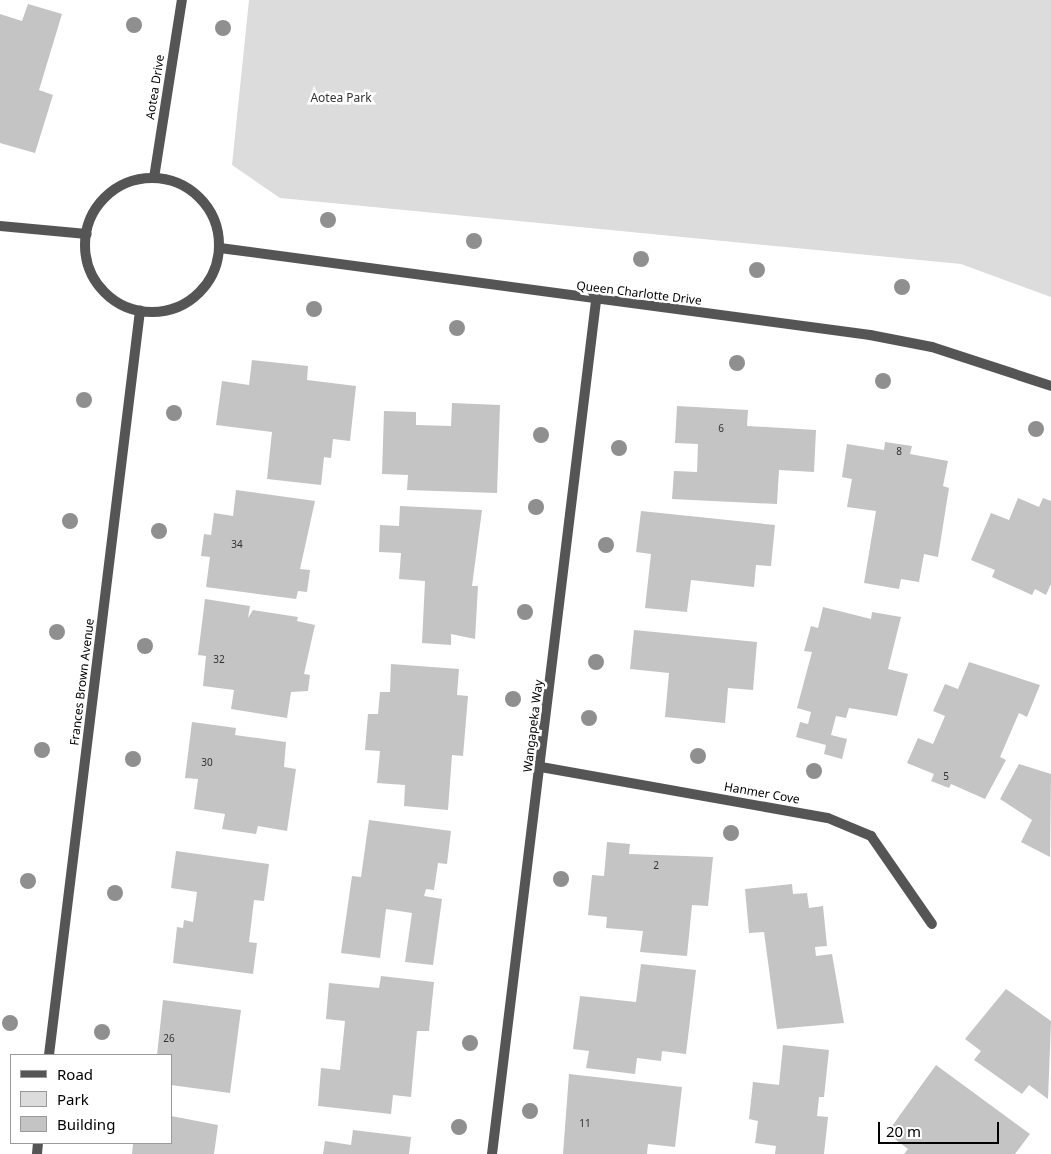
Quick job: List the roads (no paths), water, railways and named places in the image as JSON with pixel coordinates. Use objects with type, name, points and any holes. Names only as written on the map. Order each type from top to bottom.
[{"type":"street","name":"Aotea Drive","points":[[154,178],[182,0]]},
{"type":"street","points":[[154,178],[175,182],[203,202],[217,227],[220,248],[208,284],[194,298],[158,312],[140,311],[123,306],[97,283],[86,251],[86,234],[92,216],[118,188],[154,178]]},
{"type":"street","points":[[0,226],[86,234]]},
{"type":"street","name":"Queen Charlotte Drive","points":[[220,248],[596,301],[870,335],[932,347],[1051,386]]},
{"type":"street","name":"Wangapeka Way","points":[[492,1154],[541,767],[596,301]]},
{"type":"street","name":"Frances Brown Avenue","points":[[49,1054],[140,311]]},
{"type":"street","name":"Hanmer Cove","points":[[541,767],[828,818],[871,836],[932,924]]},
{"type":"park label","name":"Aotea Park","points":[[341,98]]}]
